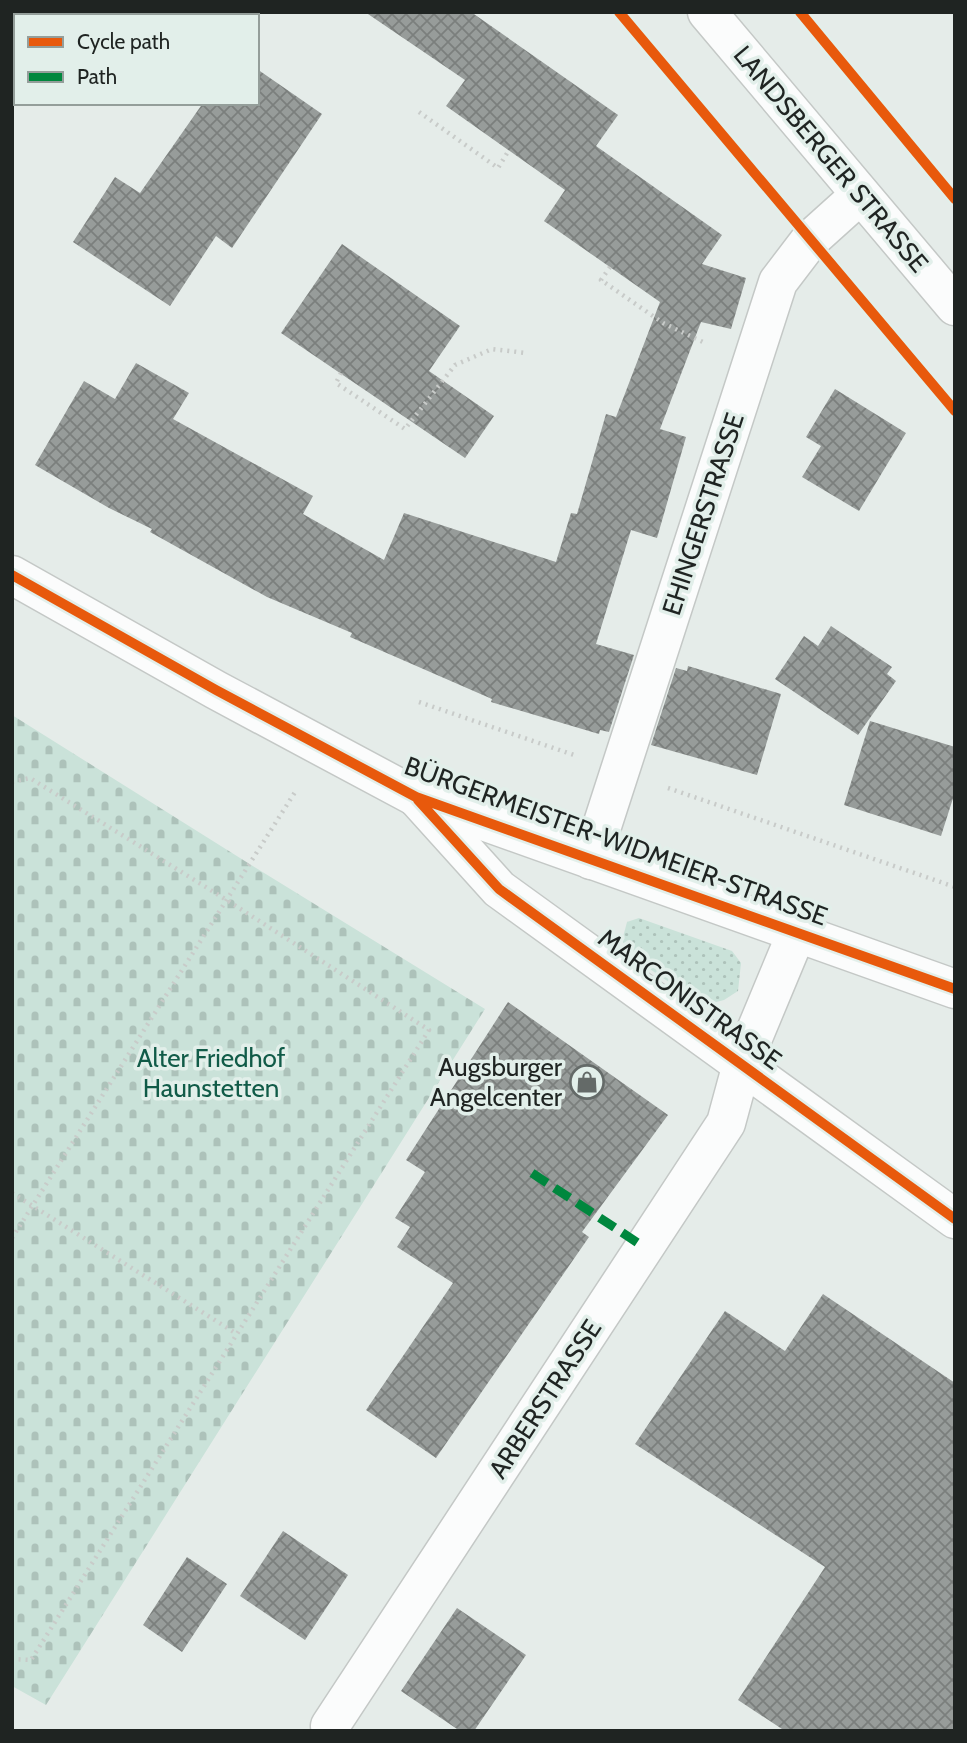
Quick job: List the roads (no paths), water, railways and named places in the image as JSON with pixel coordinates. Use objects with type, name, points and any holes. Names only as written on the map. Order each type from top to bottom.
[{"type":"street","name":"LANDSBERGER STRASSE","points":[[707,12],[955,306]]},
{"type":"street","name":"EHINGERSTRASSE","points":[[591,860],[778,282],[810,240],[860,195]]},
{"type":"street","name":"BÜRGERMEISTER-WIDMEIER-STRASSE","points":[[12,575],[204,683],[416,797],[955,989]]},
{"type":"street","name":"MARCONISTRASSE","points":[[416,797],[499,889],[955,1219]]},
{"type":"street","name":"MARCONISTRASSE","points":[[742,1064],[797,932]]},
{"type":"street","name":"ARBERSTRASSE","points":[[330,1726],[726,1123],[742,1064]]},
{"type":"place","name":"Augsburger Angelcenter","points":[[587,1082]]},
{"type":"park label","name":"Alter Friedhof Haunstetten","points":[[211,1073]]}]
